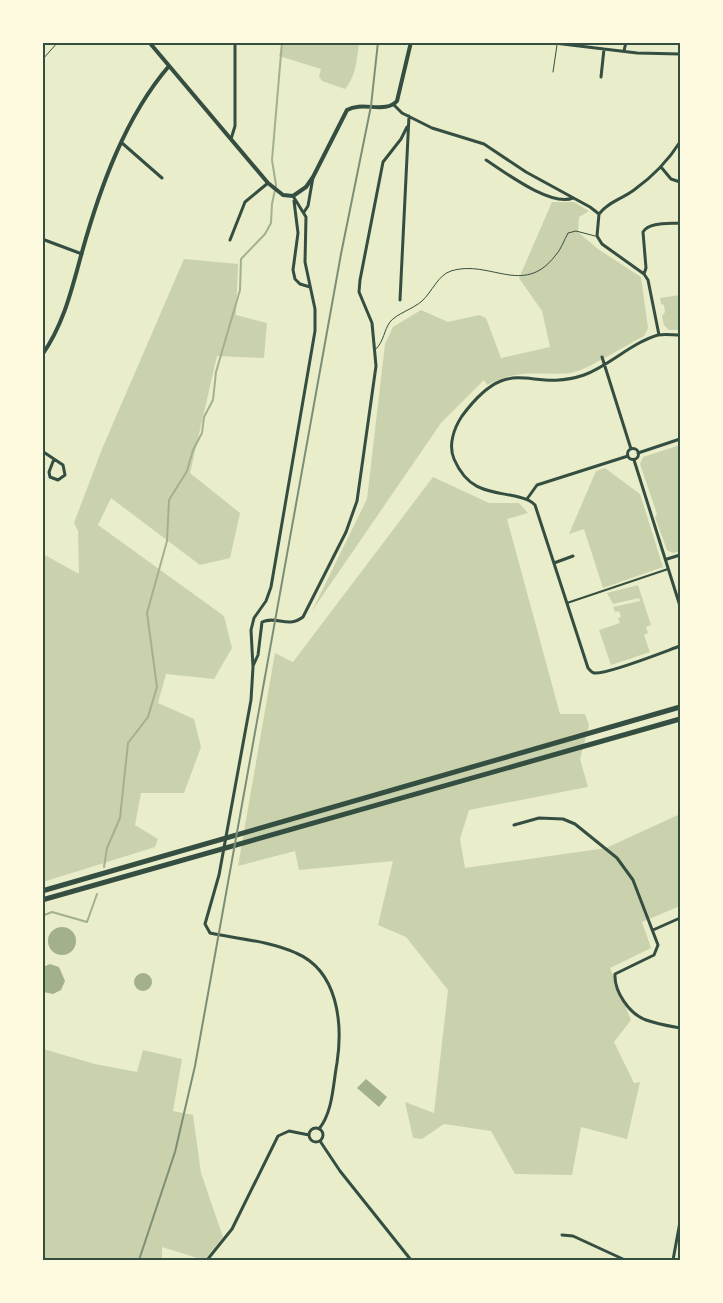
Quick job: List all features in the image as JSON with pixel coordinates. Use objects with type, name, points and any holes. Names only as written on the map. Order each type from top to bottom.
[{"type":"highway","points":[[42,891],[680,707]]},
{"type":"highway","points":[[43,900],[186,861],[680,719]]},
{"type":"street","points":[[149,42],[268,183],[273,188],[294,198],[304,212],[306,225],[305,262],[315,309],[314,331],[272,578],[266,601],[254,618],[251,630],[253,667],[251,700],[219,875],[205,924],[210,933],[276,946],[298,954],[312,963],[330,987],[338,1015],[339,1049],[327,1114],[320,1129]]},
{"type":"street","points":[[231,139],[235,126],[235,42]]},
{"type":"street","points":[[394,105],[399,98],[410,42]]},
{"type":"street","points":[[546,42],[624,52],[680,54]]},
{"type":"street","points":[[624,52],[626,42]]},
{"type":"street","points":[[601,77],[604,49]]},
{"type":"street","points":[[42,355],[52,341],[67,307],[98,198],[122,142],[158,79],[169,66]]},
{"type":"street","points":[[294,198],[306,187],[313,177],[347,110],[357,107],[394,105],[409,116],[432,128],[484,144],[526,172],[599,214]]},
{"type":"street","points":[[400,300],[409,116]]},
{"type":"street","points":[[253,667],[258,655],[261,624],[265,620],[296,622],[303,617],[349,525],[357,501],[375,376],[376,349],[372,323],[360,292],[360,280],[383,162],[402,139],[407,127]]},
{"type":"street","points":[[122,142],[162,178]]},
{"type":"street","points":[[659,335],[650,286],[644,274],[602,244],[597,236],[599,214],[611,202],[633,191],[661,167],[680,142]]},
{"type":"street","points":[[486,160],[522,183],[557,200],[564,201],[573,198]]},
{"type":"street","points":[[661,167],[671,179],[680,182]]},
{"type":"street","points":[[304,212],[308,206],[313,177]]},
{"type":"street","points":[[230,240],[245,202],[268,183]]},
{"type":"street","points":[[294,198],[298,233],[293,270],[295,279],[300,284],[310,287]]},
{"type":"street","points":[[644,274],[646,268],[644,228],[680,223]]},
{"type":"street","points":[[42,239],[82,254]]},
{"type":"street","points":[[680,335],[659,335],[586,374],[568,378],[514,377],[500,381],[474,400],[460,420],[454,433],[452,451],[461,472],[469,482],[482,490],[527,499],[535,505],[588,668],[596,673],[680,646]]},
{"type":"street","points":[[527,499],[537,484],[628,456],[631,449],[602,357]]},
{"type":"street","points":[[631,449],[638,452],[680,439]]},
{"type":"street","points":[[42,451],[64,465],[65,474],[58,480],[50,477],[49,472],[54,459]]},
{"type":"street","points":[[634,460],[638,456],[638,452]]},
{"type":"street","points":[[628,456],[634,460],[680,606]]},
{"type":"street","points":[[666,559],[680,554]]},
{"type":"street","points":[[554,563],[573,556]]},
{"type":"street","points":[[567,603],[668,569]]},
{"type":"street","points":[[514,825],[539,818],[563,819],[575,824],[625,866],[658,944],[656,952],[650,957],[618,970],[615,979],[624,1003],[643,1019],[680,1028]]},
{"type":"street","points":[[653,930],[680,918]]},
{"type":"street","points":[[309,1136],[313,1130],[320,1129]]},
{"type":"street","points":[[320,1129],[323,1135],[320,1141]]},
{"type":"street","points":[[207,1260],[232,1229],[278,1136],[289,1131],[309,1136],[314,1142],[320,1141]]},
{"type":"street","points":[[320,1141],[340,1171],[410,1260]]},
{"type":"street","points":[[673,1260],[680,1222]]},
{"type":"street","points":[[562,1235],[573,1236],[625,1260]]},
{"type":"lane","points":[[42,60],[58,42]]},
{"type":"lane","points":[[553,72],[557,44]]},
{"type":"lane","points":[[376,349],[382,342],[392,320],[415,307],[446,273],[459,270],[478,270],[527,276],[536,273],[556,255],[568,233],[576,230],[597,236]]},
{"type":"shaded area","points":[[282,43],[359,43],[352,79],[345,89],[322,81],[319,76],[321,69],[279,56]]},
{"type":"shaded area","points":[[552,202],[574,202],[589,211],[579,217],[578,232],[598,249],[641,277],[648,328],[644,336],[596,363],[571,373],[509,376],[487,385],[484,380],[441,423],[312,611],[367,499],[385,344],[393,327],[421,310],[448,322],[479,315],[486,318],[501,358],[550,347],[542,311],[519,278]]},
{"type":"shaded area","points":[[184,259],[238,264],[236,315],[267,323],[264,358],[217,356],[190,473],[240,513],[230,558],[200,565],[111,498],[98,525],[224,616],[232,648],[214,679],[166,674],[158,703],[194,719],[201,747],[184,793],[141,793],[135,825],[158,839],[155,847],[43,882],[43,554],[79,574],[78,531],[74,523],[102,449]]},
{"type":"shaded area","points":[[680,295],[680,330],[669,330],[664,325],[662,316],[665,312],[664,305],[661,304],[660,298]]},
{"type":"shaded area","points":[[680,445],[680,551],[673,553],[667,550],[655,517],[657,514],[640,464],[643,457]]},
{"type":"shaded area","points":[[605,468],[640,494],[663,567],[603,588],[584,529],[569,534],[596,471]]},
{"type":"shaded area","points":[[433,477],[489,503],[519,503],[528,513],[507,519],[560,714],[585,714],[589,725],[580,759],[588,787],[469,810],[460,839],[465,868],[606,848],[680,814],[680,906],[642,922],[651,948],[610,968],[631,1020],[614,1042],[634,1083],[640,1082],[627,1139],[581,1127],[572,1175],[515,1174],[491,1131],[444,1124],[422,1139],[413,1138],[405,1102],[434,1113],[448,990],[406,937],[378,925],[393,861],[299,870],[295,851],[238,866],[275,653],[293,662]]},
{"type":"shaded area","points":[[638,585],[651,625],[646,627],[648,633],[644,635],[650,652],[611,665],[599,630],[620,623],[618,618],[621,617],[619,611],[615,612],[613,607],[640,601],[639,598],[613,604],[607,593]]},
{"type":"shaded area","points":[[62,927],[72,931],[76,941],[72,951],[62,955],[52,951],[48,941],[52,931]]},
{"type":"shaded area","points":[[50,964],[59,967],[65,981],[61,990],[53,994],[43,992],[43,967]]},
{"type":"shaded area","points":[[139,973],[147,973],[152,978],[150,989],[139,991],[134,986],[134,978]]},
{"type":"shaded area","points":[[43,1049],[95,1064],[137,1072],[143,1050],[182,1059],[173,1111],[193,1115],[201,1173],[223,1237],[204,1260],[162,1247],[162,1260],[43,1260]]},
{"type":"shaded area","points":[[366,1079],[387,1097],[379,1107],[357,1088]]},
{"type":"waterway","points":[[104,867],[107,848],[120,818],[128,743],[148,717],[157,687],[147,613],[167,541],[169,500],[187,471],[193,450],[202,433],[204,417],[213,400],[216,372],[240,290],[241,259],[265,234],[271,223],[276,185],[272,160],[282,42]]},
{"type":"waterway","points":[[42,916],[52,912],[87,922],[97,894]]},
{"type":"railway","points":[[139,1260],[175,1152],[195,1066],[341,254],[371,106],[378,42]]}]
